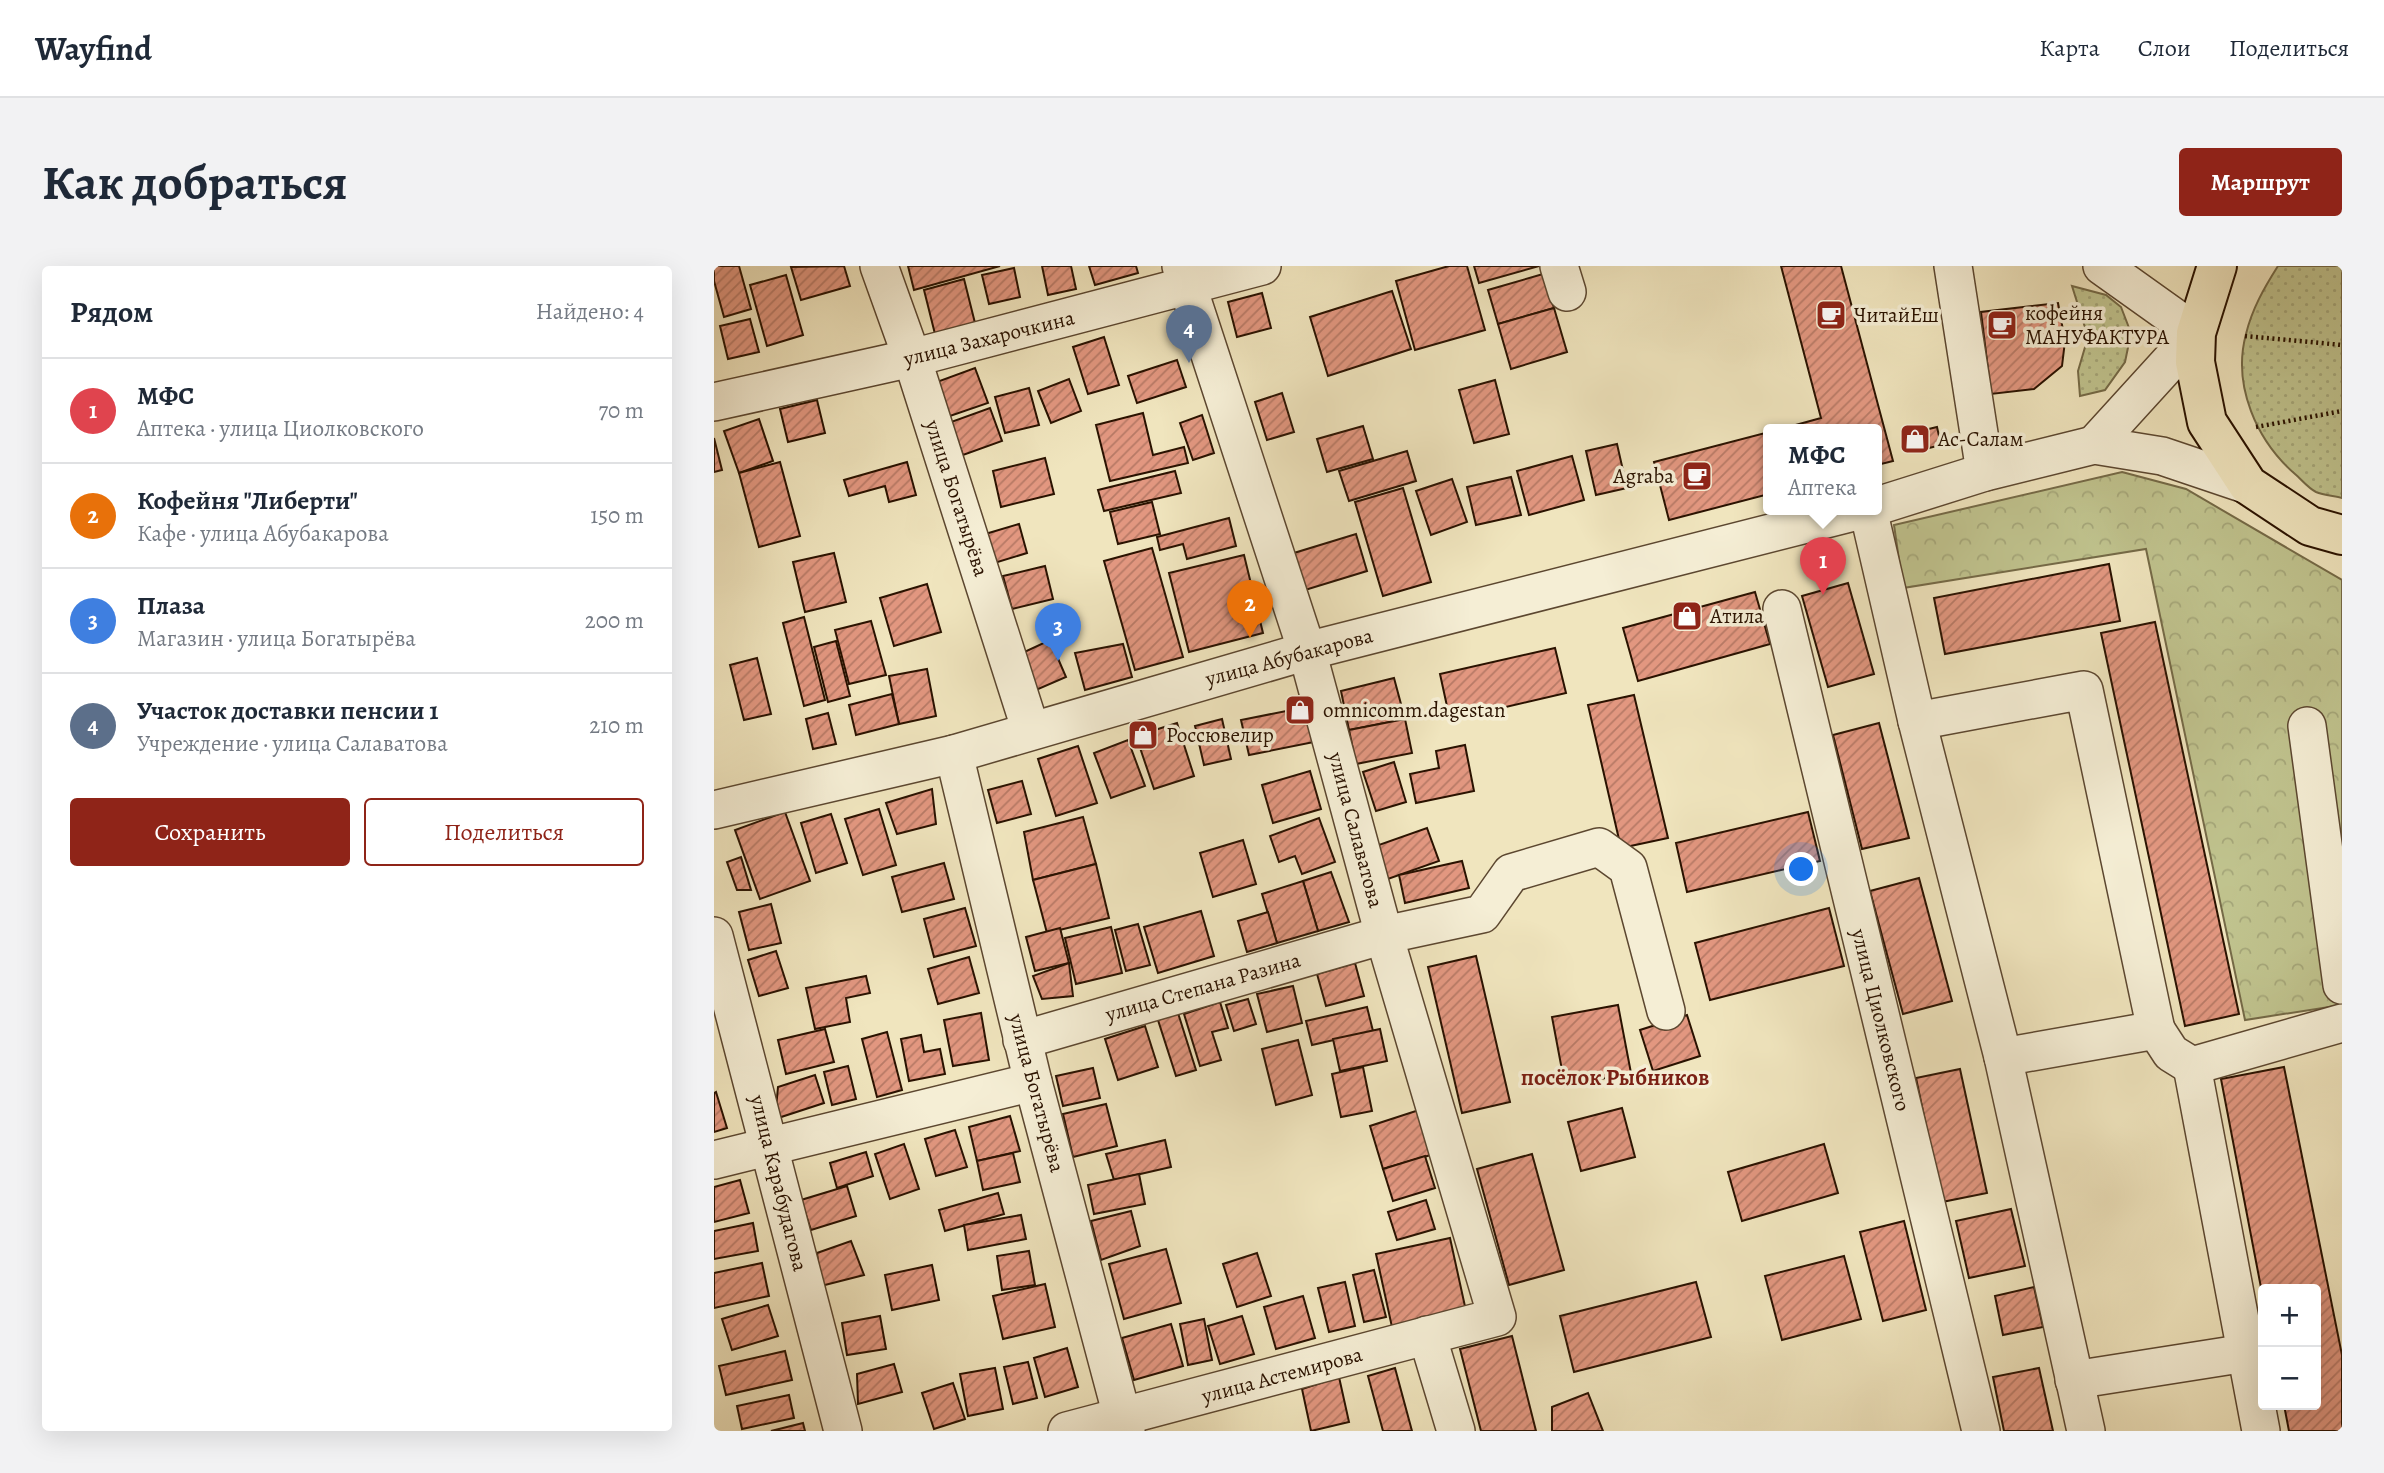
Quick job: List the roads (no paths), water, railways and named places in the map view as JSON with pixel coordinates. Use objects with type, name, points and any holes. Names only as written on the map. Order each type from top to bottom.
[{"type":"main road","points":[[2217,266],[2196,332],[2195,362],[2207,422],[2248,485],[2326,530],[2342,555]]},
{"type":"street","name":"улица Богатырёва","points":[[879,266],[912,358],[1031,731]]},
{"type":"street","name":"улица Захарочкина","points":[[714,402],[912,358],[1184,277],[1262,266]]},
{"type":"street","points":[[1953,266],[1985,472]]},
{"type":"street","points":[[2094,445],[2196,332],[2102,266]]},
{"type":"street","name":"улица Салаватова","points":[[1184,277],[1307,651],[1384,935],[1497,1317]]},
{"type":"street","points":[[1882,504],[1985,472],[2094,445],[2162,456],[2248,485]]},
{"type":"street","name":"улица Абубакарова","points":[[714,810],[954,754],[1307,651],[1842,515]]},
{"type":"street","points":[[1867,515],[2003,1057],[2086,1431]]},
{"type":"street","name":"улица Циолковского","points":[[1782,609],[1981,1431]]},
{"type":"street","points":[[1917,721],[2084,690],[2156,1030],[2171,1053],[2192,1066],[2261,1431]]},
{"type":"street","points":[[2307,726],[2342,985]]},
{"type":"street","name":"улица Богатырёва","points":[[954,754],[1022,1040],[1124,1424]]},
{"type":"street","name":"улица Степана Разина","points":[[1022,1040],[1384,935],[1482,914],[1511,873],[1599,847],[1628,868],[1666,1011]]},
{"type":"street","name":"улица Карабудагова","points":[[714,936],[843,1431]]},
{"type":"street","points":[[2192,1066],[2342,1023]]},
{"type":"street","points":[[2003,1057],[2156,1030]]},
{"type":"street","points":[[714,1160],[1033,1082]]},
{"type":"street","name":"улица Астемирова","points":[[1067,1431],[1124,1424],[1497,1317]]},
{"type":"street","points":[[1427,1335],[1456,1431]]},
{"type":"street","points":[[2074,1380],[2246,1353]]},
{"type":"place","name":"ЧитайЕш","points":[[1831,315]]},
{"type":"place","name":"кофейня МАНУФАКТУРА","points":[[2002,325]]},
{"type":"place","name":"Участок доставки пенсии 1","points":[[1189,363]]},
{"type":"place","name":"Ас-Салам","points":[[1915,439]]},
{"type":"place","name":"Agraba","points":[[1697,476]]},
{"type":"place","name":"МФС","points":[[1823,595]]},
{"type":"place","name":"Атила","points":[[1687,616]]},
{"type":"place","name":"Кофейня \"Либерти\"","points":[[1250,638]]},
{"type":"place","name":"Плаза","points":[[1058,661]]},
{"type":"place","name":"omnicomm.dagestan","points":[[1300,710]]},
{"type":"place","name":"Россювелир","points":[[1143,735]]},
{"type":"district","name":"посёлок Рыбников","points":[[1615,1077]]}]
